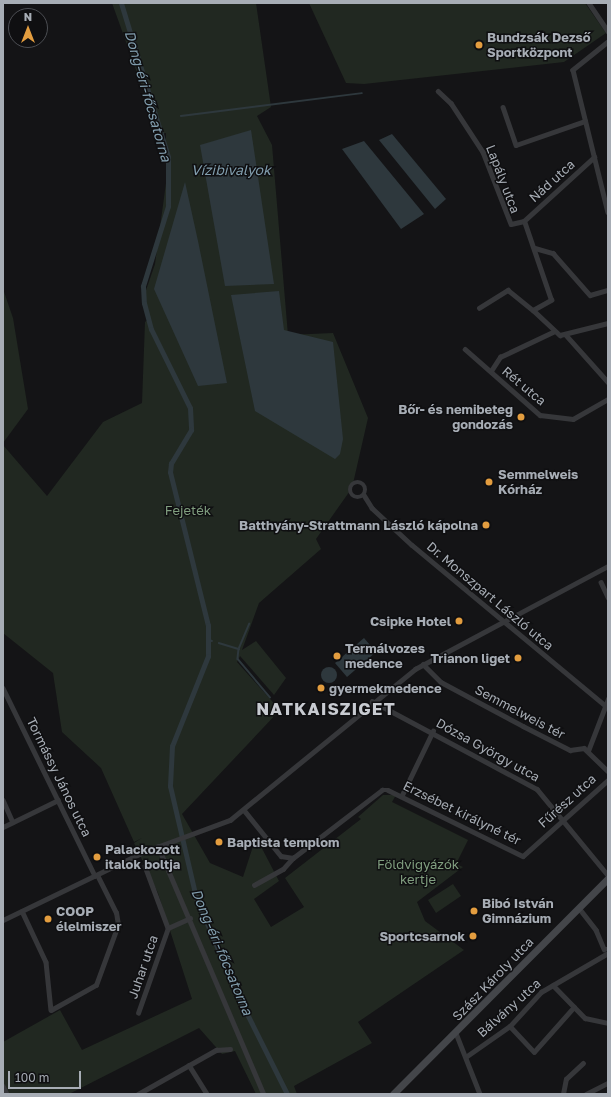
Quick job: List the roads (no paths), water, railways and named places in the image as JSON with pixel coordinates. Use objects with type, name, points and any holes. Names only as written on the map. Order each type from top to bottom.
[{"type":"main road","name":"Szász Károly utca","points":[[393,1094],[456,1034],[608,877]]},
{"type":"street","points":[[589,3],[608,31]]},
{"type":"street","points":[[608,42],[574,66],[585,121],[608,212]]},
{"type":"street","name":"Lapály utca","points":[[438,91],[451,103],[483,152],[508,222],[514,225],[524,221]]},
{"type":"street","points":[[503,107],[516,145],[585,121]]},
{"type":"street","name":"Nád utca","points":[[524,221],[594,157]]},
{"type":"street","points":[[524,221],[535,248],[541,275],[552,298],[533,310]]},
{"type":"street","points":[[535,248],[553,253],[590,295],[608,290]]},
{"type":"street","points":[[479,308],[508,290],[533,310],[553,332],[566,335],[608,323]]},
{"type":"street","points":[[491,372],[500,357],[553,332]]},
{"type":"street","points":[[566,335],[608,382]]},
{"type":"street","name":"Rét utca","points":[[465,349],[536,413],[568,420],[608,399]]},
{"type":"street","name":"Dr. Monszpart László utca","points":[[364,495],[390,525],[606,706]]},
{"type":"street","points":[[3,920],[184,834],[220,825],[244,810],[372,701],[423,664],[502,620],[608,566]]},
{"type":"street","points":[[601,582],[608,597]]},
{"type":"street","name":"Semmelweis tér","points":[[423,664],[441,682],[523,726],[570,750],[588,751]]},
{"type":"street","name":"Tormássy János utca","points":[[3,688],[116,913],[118,925],[96,985],[51,1010],[46,962],[22,911]]},
{"type":"street","points":[[608,699],[588,751],[608,771]]},
{"type":"street","name":"Dózsa György utca","points":[[372,701],[433,731],[537,789],[564,819],[608,877]]},
{"type":"street","points":[[402,795],[433,731]]},
{"type":"street","name":"Fűrész utca","points":[[524,856],[608,780]]},
{"type":"street","name":"Erzsébet királyné tér","points":[[254,885],[283,869],[293,858],[382,790],[402,795],[524,856]]},
{"type":"street","points":[[3,800],[13,822]]},
{"type":"street","points":[[3,827],[58,800]]},
{"type":"street","points":[[244,810],[281,856],[293,858]]},
{"type":"street","points":[[158,846],[264,1094]]},
{"type":"street","name":"Juhar utca","points":[[138,1013],[168,928],[145,866]]},
{"type":"street","points":[[579,908],[596,930],[604,949],[608,949]]},
{"type":"street","name":"Juhar utca","points":[[168,928],[190,918]]},
{"type":"street","name":"Bálvány utca","points":[[466,1056],[510,1026],[541,992],[608,953]]},
{"type":"street","points":[[553,984],[585,1018],[608,1023]]},
{"type":"street","points":[[510,1026],[534,1052],[574,1007]]},
{"type":"street","points":[[456,1034],[480,1094]]},
{"type":"street","points":[[138,1094],[216,1050],[230,1049]]},
{"type":"street","points":[[563,1094],[566,1079],[583,1063]]},
{"type":"street","points":[[188,1065],[207,1094]]},
{"type":"street","points":[[586,1094],[608,1083]]},
{"type":"street","points":[[3,1086],[7,1094]]},
{"type":"water","name":"Vízibivalyok","points":[[251,130],[274,284],[225,286],[200,145]]},
{"type":"water","points":[[392,134],[446,199],[435,209],[379,140]]},
{"type":"water","points":[[364,141],[424,214],[401,229],[342,149]]},
{"type":"water","points":[[185,182],[227,383],[198,386],[154,289]]},
{"type":"water","points":[[279,291],[284,330],[333,342],[343,439],[340,454],[335,459],[255,411],[231,295]]},
{"type":"water","points":[[364,638],[376,652],[347,677],[335,663]]},
{"type":"water","points":[[326,667],[332,667],[337,672],[335,681],[332,683],[326,683],[321,678],[321,672]]},
{"type":"waterway","name":"Dong-éri-főcsatorna","points":[[121,3],[168,157],[168,206],[143,286],[144,303],[151,329],[190,408],[191,430],[171,463],[170,472],[208,625],[208,656],[172,746],[170,786],[196,898],[240,1000],[287,1094]]},
{"type":"waterway","points":[[181,116],[362,93]]},
{"type":"waterway","points":[[239,648],[249,624]]},
{"type":"waterway","points":[[219,643],[239,649],[238,659],[270,697]]},
{"type":"place","name":"Bundzsák Dezső Sportközpont","points":[[479,45]]},
{"type":"place","name":"Bőr- és nemibeteg gondozás","points":[[521,417]]},
{"type":"place","name":"Semmelweis Kórház","points":[[489,482]]},
{"type":"place","name":"Batthyány-Strattmann László kápolna","points":[[486,525]]},
{"type":"place","name":"Csipke Hotel","points":[[459,621]]},
{"type":"place","name":"Termálvozes medence","points":[[337,656]]},
{"type":"place","name":"Trianon liget","points":[[518,658]]},
{"type":"place","name":"gyermekmedence","points":[[321,688]]},
{"type":"place","name":"Baptista templom","points":[[219,842]]},
{"type":"place","name":"Palackozott italok boltja","points":[[97,857]]},
{"type":"place","name":"Bibó István Gimnázium","points":[[474,911]]},
{"type":"place","name":"COOP élelmiszer","points":[[48,919]]},
{"type":"place","name":"Sportcsarnok","points":[[473,936]]},
{"type":"district","name":"NATKAISZIGET","points":[[326,709]]},
{"type":"park label","name":"Fejeték","points":[[188,510]]},
{"type":"park label","name":"Földvigyázók kertje","points":[[418,872]]}]
